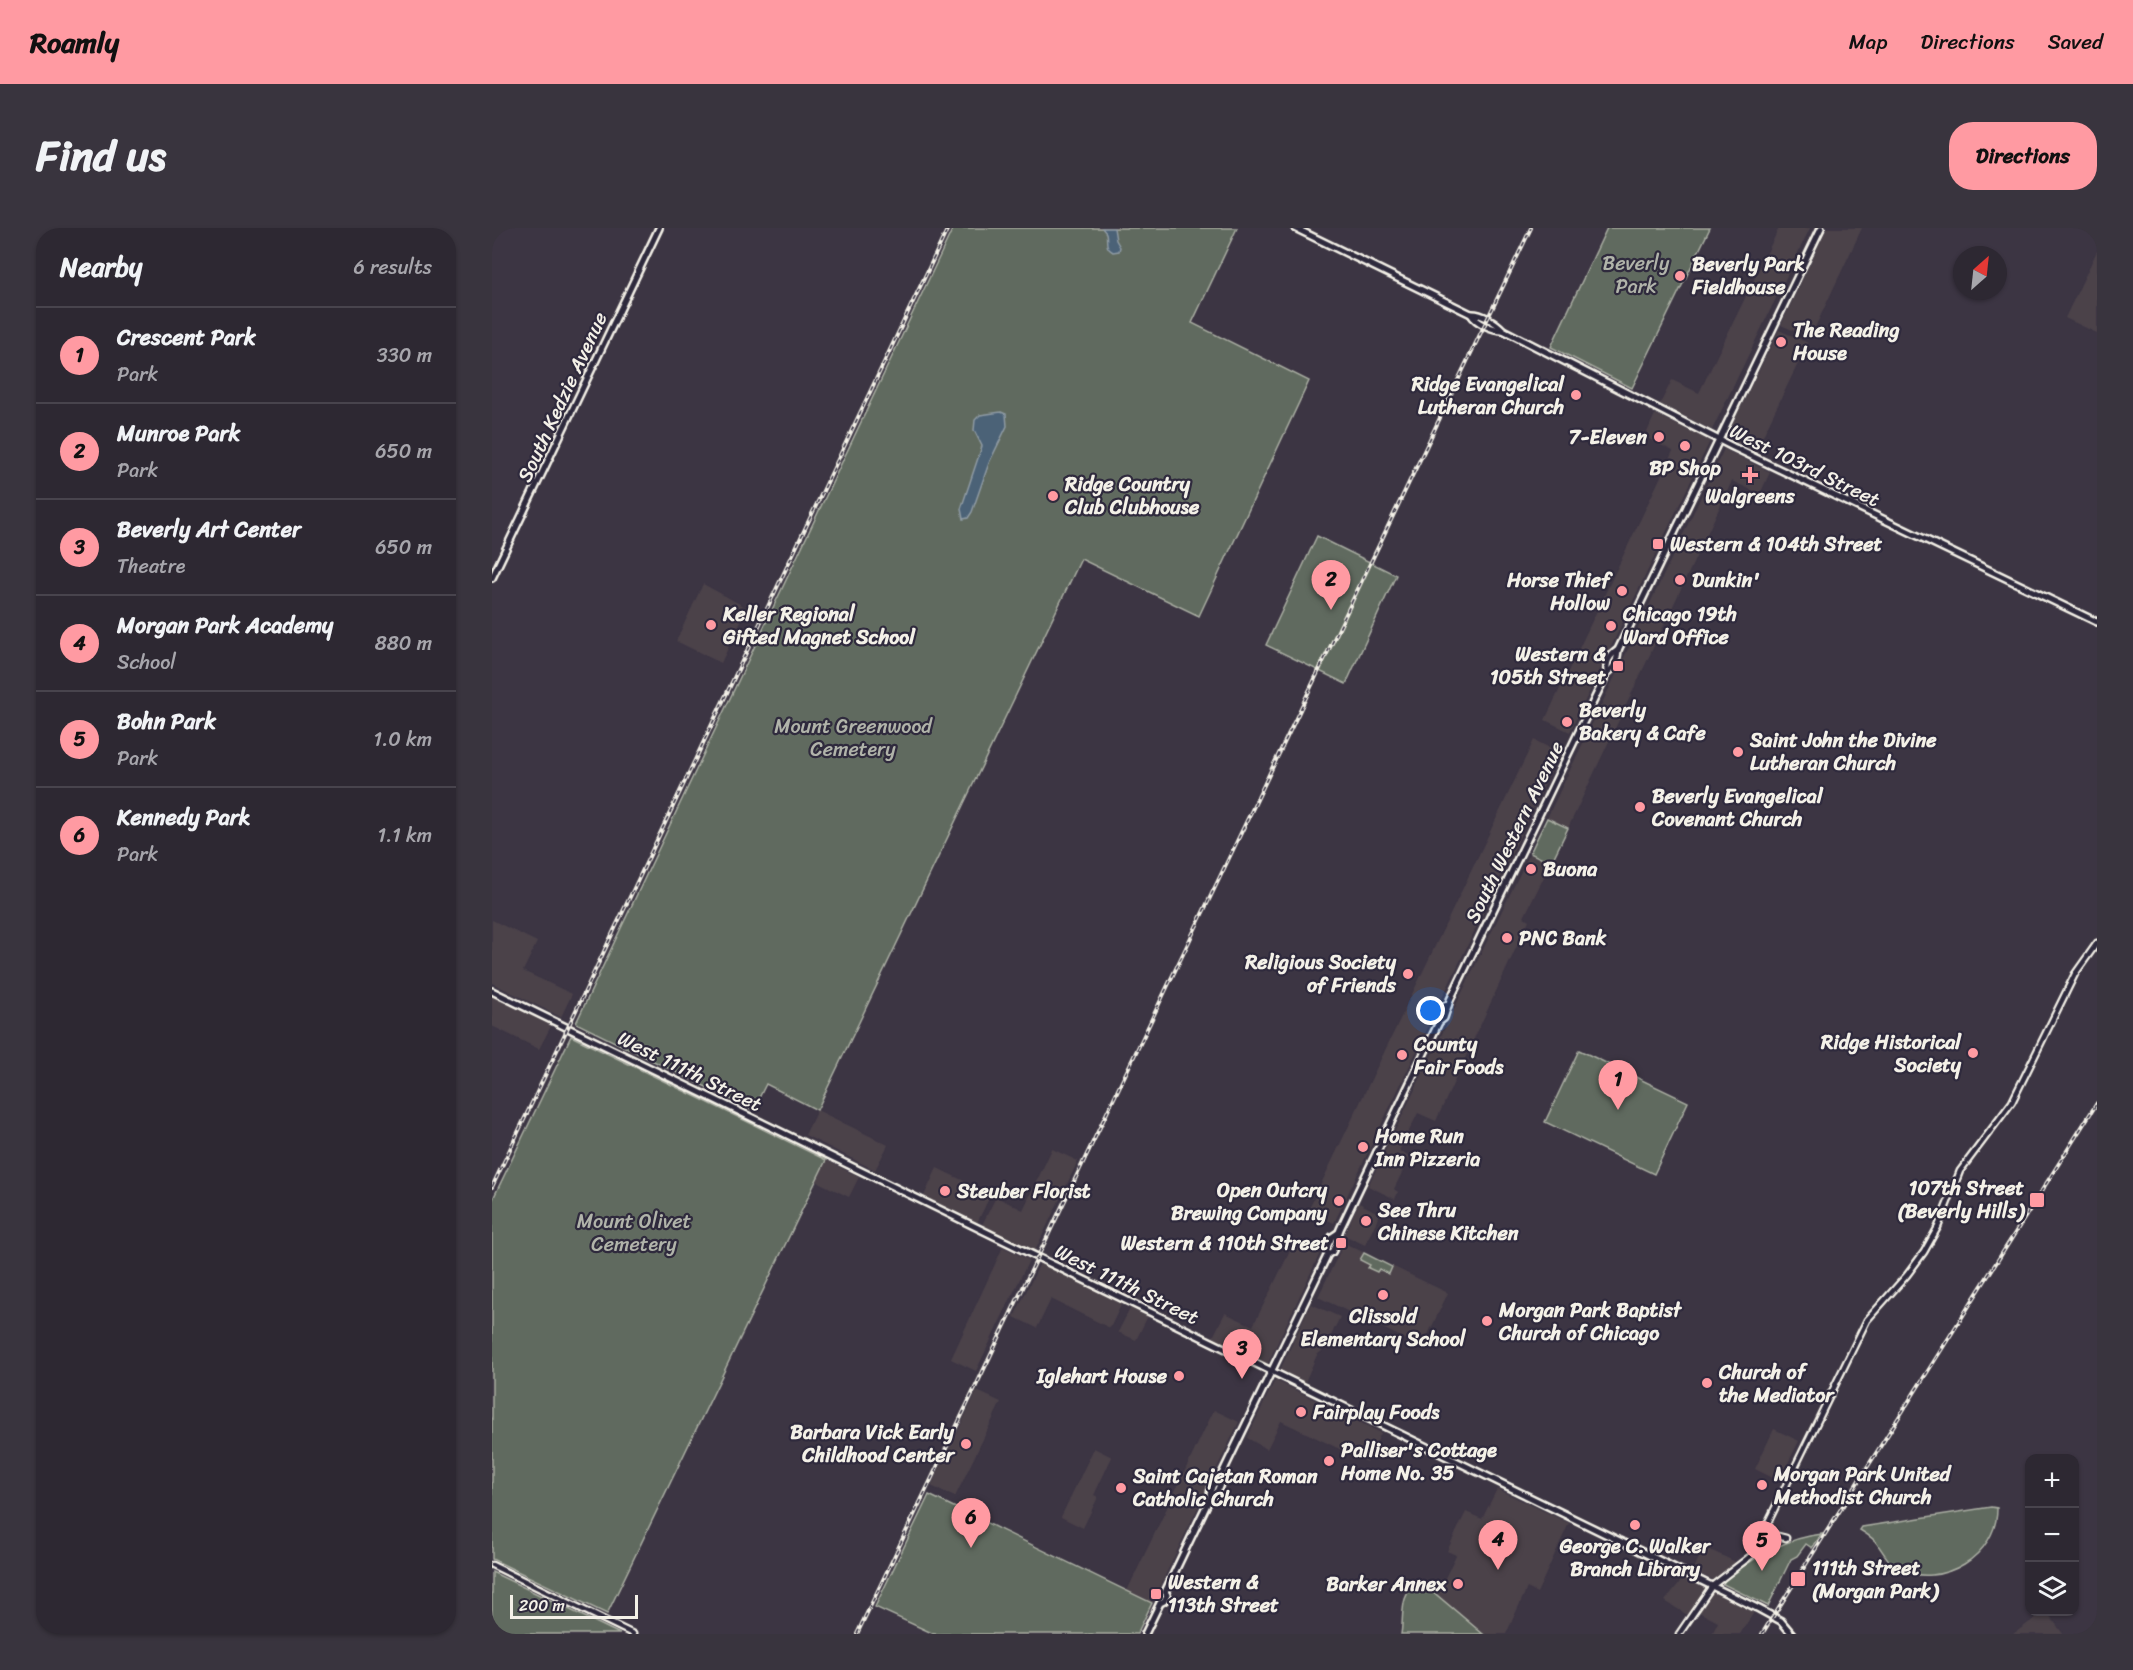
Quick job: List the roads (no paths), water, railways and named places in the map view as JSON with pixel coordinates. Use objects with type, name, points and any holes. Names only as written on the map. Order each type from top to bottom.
[{"type":"main road","name":"South Kedzie Avenue","points":[[492,578],[659,228]]},
{"type":"main road","name":"West 103rd Street","points":[[1295,228],[1471,314],[1476,314],[1719,440],[2097,622]]},
{"type":"main road","name":"South Western Avenue","points":[[1145,1634],[1160,1603],[1159,1599],[1165,1592],[1210,1498],[1221,1484],[1220,1478],[1328,1254],[1332,1252],[1339,1240],[1338,1233],[1439,1022],[1444,1018],[1448,1005],[1607,673],[1612,670],[1618,650],[1821,228]]},
{"type":"main road","name":"West 111th Street","points":[[492,990],[1712,1586],[1780,1622],[1792,1634]]},
{"type":"street","points":[[1679,1634],[1712,1586],[1748,1560],[1867,1320],[1924,1252],[1938,1227],[1960,1170],[2012,1102],[2075,974],[2097,943]]},
{"type":"street","points":[[1767,1524],[1774,1536],[1786,1538]]},
{"type":"street","points":[[492,1565],[633,1634]]},
{"type":"water","points":[[1102,228],[1114,228],[1120,247],[1119,251],[1113,252],[1108,248],[1106,233]]},
{"type":"water","points":[[1001,412],[1006,414],[1007,426],[989,463],[972,512],[968,518],[963,519],[961,509],[982,446],[974,430],[975,420],[980,415]]},
{"type":"railway","points":[[492,1187],[948,228]]},
{"type":"railway","points":[[857,1634],[1531,228]]},
{"type":"railway","points":[[1762,1634],[2097,1103]]},
{"type":"place","name":"Beverly Park Fieldhouse","points":[[1680,276]]},
{"type":"place","name":"The Reading House","points":[[1781,342]]},
{"type":"place","name":"Ridge Evangelical Lutheran Church","points":[[1576,395]]},
{"type":"place","name":"7-Eleven","points":[[1659,437]]},
{"type":"place","name":"BP Shop","points":[[1685,446]]},
{"type":"place","name":"Walgreens","points":[[1750,475]]},
{"type":"place","name":"Ridge Country Club Clubhouse","points":[[1053,496]]},
{"type":"place","name":"Western & 104th Street","points":[[1658,544]]},
{"type":"place","name":"Dunkin'","points":[[1680,580]]},
{"type":"place","name":"Horse Thief Hollow","points":[[1622,591]]},
{"type":"place","name":"Munroe Park","points":[[1331,610]]},
{"type":"place","name":"Keller Regional Gifted Magnet School","points":[[711,625]]},
{"type":"place","name":"Chicago 19th Ward Office","points":[[1611,626]]},
{"type":"place","name":"Western & 105th Street","points":[[1618,666]]},
{"type":"place","name":"Beverly Bakery & Cafe","points":[[1567,722]]},
{"type":"place","name":"Saint John the Divine Lutheran Church","points":[[1738,752]]},
{"type":"place","name":"Beverly Evangelical Covenant Church","points":[[1640,807]]},
{"type":"place","name":"Buona","points":[[1531,869]]},
{"type":"place","name":"PNC Bank","points":[[1507,938]]},
{"type":"place","name":"Religious Society of Friends","points":[[1408,974]]},
{"type":"place","name":"Ridge Historical Society","points":[[1973,1053]]},
{"type":"place","name":"County Fair Foods","points":[[1402,1055]]},
{"type":"place","name":"Crescent Park","points":[[1618,1110]]},
{"type":"place","name":"Home Run Inn Pizzeria","points":[[1363,1147]]},
{"type":"place","name":"Steuber Florist","points":[[945,1191]]},
{"type":"place","name":"107th Street (Beverly Hills)","points":[[2037,1200]]},
{"type":"place","name":"Open Outcry Brewing Company","points":[[1339,1201]]},
{"type":"place","name":"See Thru Chinese Kitchen","points":[[1366,1221]]},
{"type":"place","name":"Western & 110th Street","points":[[1341,1243]]},
{"type":"place","name":"Clissold Elementary School","points":[[1383,1295]]},
{"type":"place","name":"Morgan Park Baptist Church of Chicago","points":[[1487,1321]]},
{"type":"place","name":"Iglehart House","points":[[1179,1376]]},
{"type":"place","name":"Beverly Art Center","points":[[1242,1379]]},
{"type":"place","name":"Church of the Mediator","points":[[1707,1383]]},
{"type":"place","name":"Fairplay Foods","points":[[1301,1412]]},
{"type":"place","name":"Barbara Vick Early Childhood Center","points":[[966,1444]]},
{"type":"place","name":"Palliser's Cottage Home No. 35","points":[[1329,1461]]},
{"type":"place","name":"Morgan Park United Methodist Church","points":[[1762,1485]]},
{"type":"place","name":"Saint Cajetan Roman Catholic Church","points":[[1121,1488]]},
{"type":"place","name":"George C. Walker Branch Library","points":[[1635,1525]]},
{"type":"place","name":"Kennedy Park","points":[[971,1548]]},
{"type":"place","name":"Morgan Park Academy","points":[[1498,1570]]},
{"type":"place","name":"Bohn Park","points":[[1762,1571]]},
{"type":"place","name":"111th Street (Morgan Park)","points":[[1798,1579]]},
{"type":"place","name":"Barker Annex","points":[[1458,1584]]},
{"type":"place","name":"Western & 113th Street","points":[[1156,1594]]},
{"type":"park label","name":"Beverly Park","points":[[1636,274]]},
{"type":"park label","name":"Mount Greenwood Cemetery","points":[[853,738]]},
{"type":"park label","name":"Mount Olivet Cemetery","points":[[634,1232]]}]
